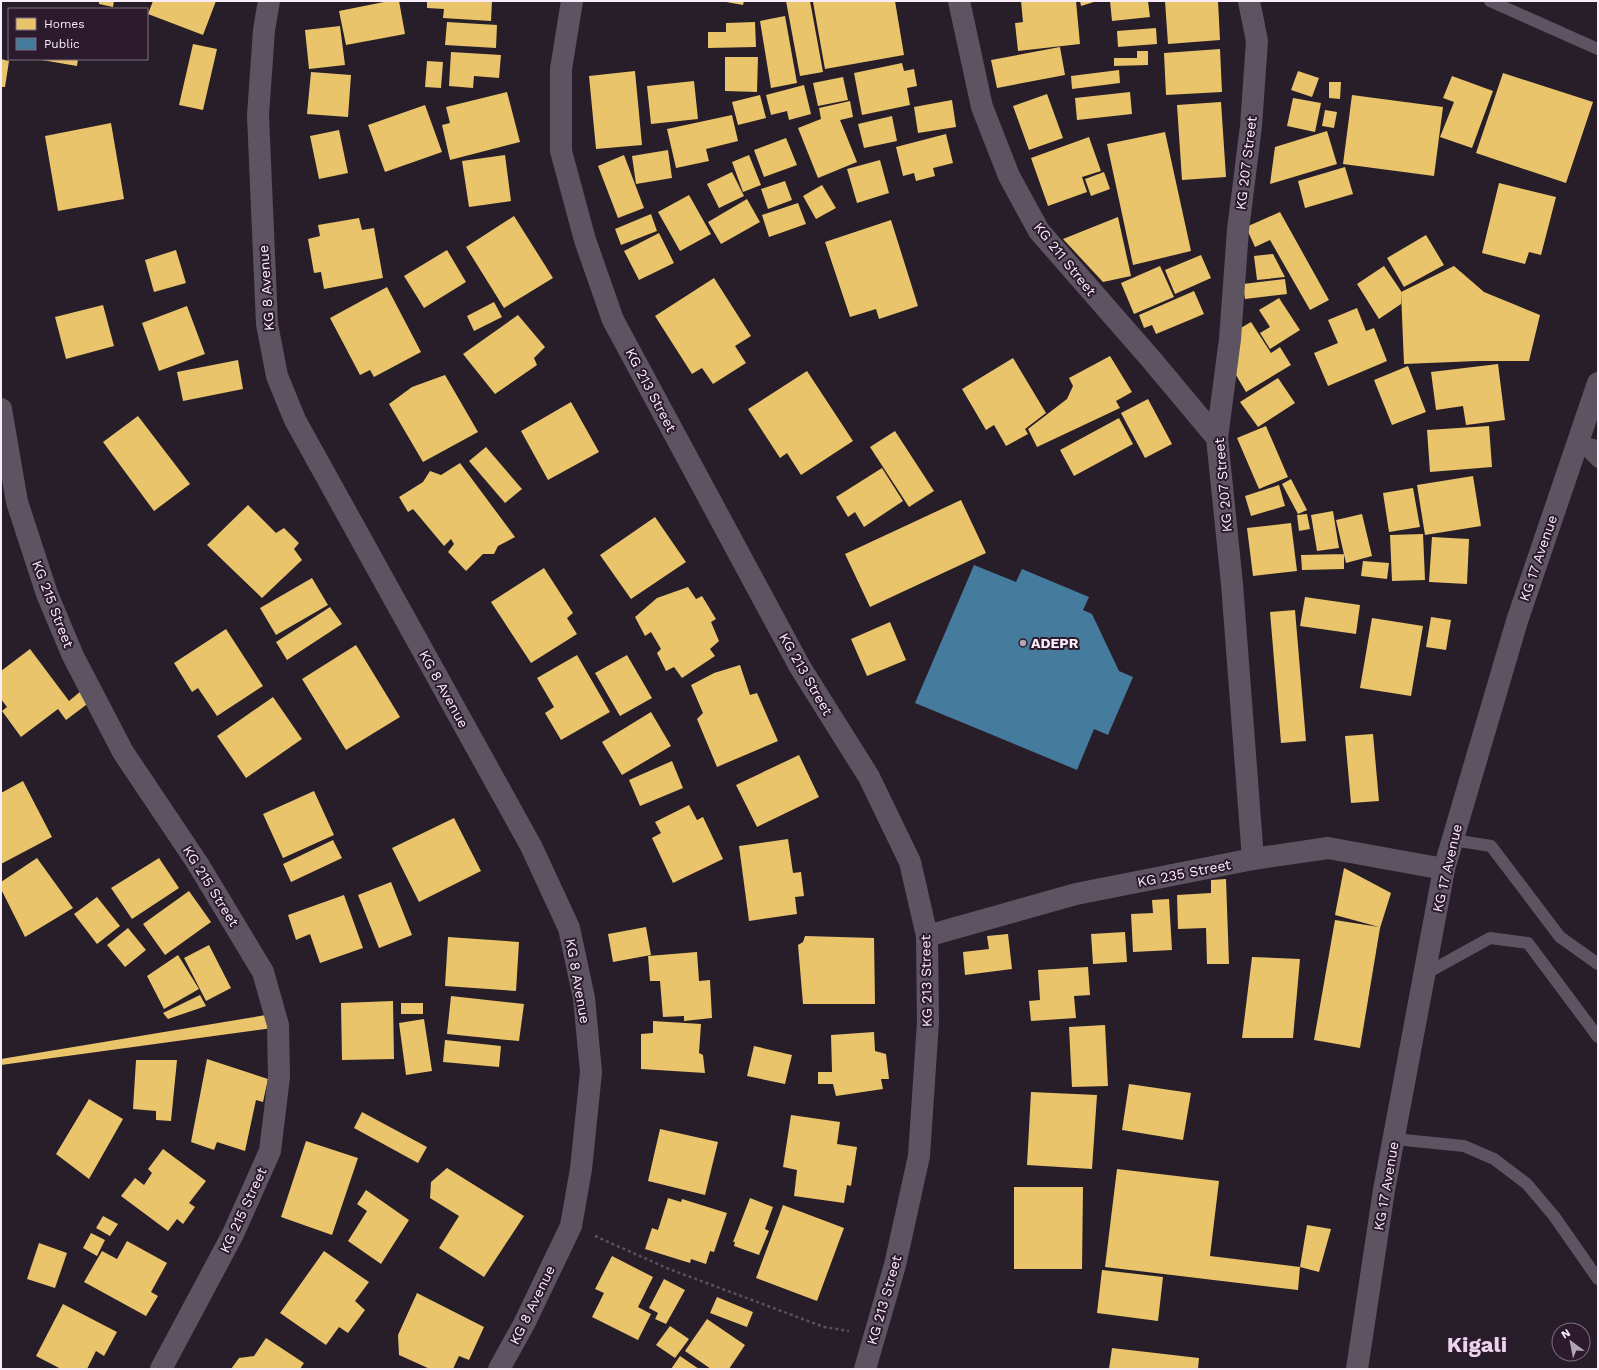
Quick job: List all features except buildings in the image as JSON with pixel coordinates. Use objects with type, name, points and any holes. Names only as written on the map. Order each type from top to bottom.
[{"type":"street","name":"KG 8 Avenue","points":[[268,1],[264,30],[258,115],[267,324],[277,376],[295,420],[531,846],[569,928],[584,998],[591,1072],[581,1169],[571,1226],[524,1324],[499,1369]]},
{"type":"street","name":"KG 213 Street","points":[[572,1],[560,69],[561,151],[585,240],[613,320],[800,667],[869,777],[910,862],[927,936],[928,1022],[919,1156],[895,1265],[865,1369]]},
{"type":"street","name":"KG 211 Street","points":[[959,1],[982,107],[1009,176],[1039,231],[1150,358],[1217,438]]},
{"type":"street","name":"KG 207 Street","points":[[1249,1],[1257,41],[1251,126],[1238,230],[1230,339],[1217,438],[1232,584],[1253,859]]},
{"type":"street","name":"KG 17 Avenue","points":[[1357,1369],[1384,1190],[1444,869],[1517,621],[1588,444],[1598,382]]},
{"type":"street","name":"KG 215 Street","points":[[1,409],[17,502],[47,594],[73,656],[123,752],[198,864],[263,972],[278,1024],[279,1077],[270,1151],[232,1234],[161,1369]]},
{"type":"street","name":"KG 235 Street","points":[[927,936],[1076,894],[1253,859],[1328,848],[1444,869]]},
{"type":"lane","points":[[1490,1],[1598,49]]},
{"type":"lane","points":[[1588,444],[1598,462]]},
{"type":"lane","points":[[1452,840],[1492,846],[1560,937],[1598,964]]},
{"type":"lane","points":[[1425,974],[1490,938],[1528,943],[1598,1037]]},
{"type":"lane","points":[[1394,1139],[1464,1146],[1494,1158],[1527,1184],[1554,1216],[1598,1279]]},
{"type":"path","points":[[571,1226],[669,1269],[824,1327],[875,1335]]},
{"type":"place","name":"ADEPR","points":[[1023,643]]},
{"type":"district","name":"Kigali","points":[[1477,1344]]}]
